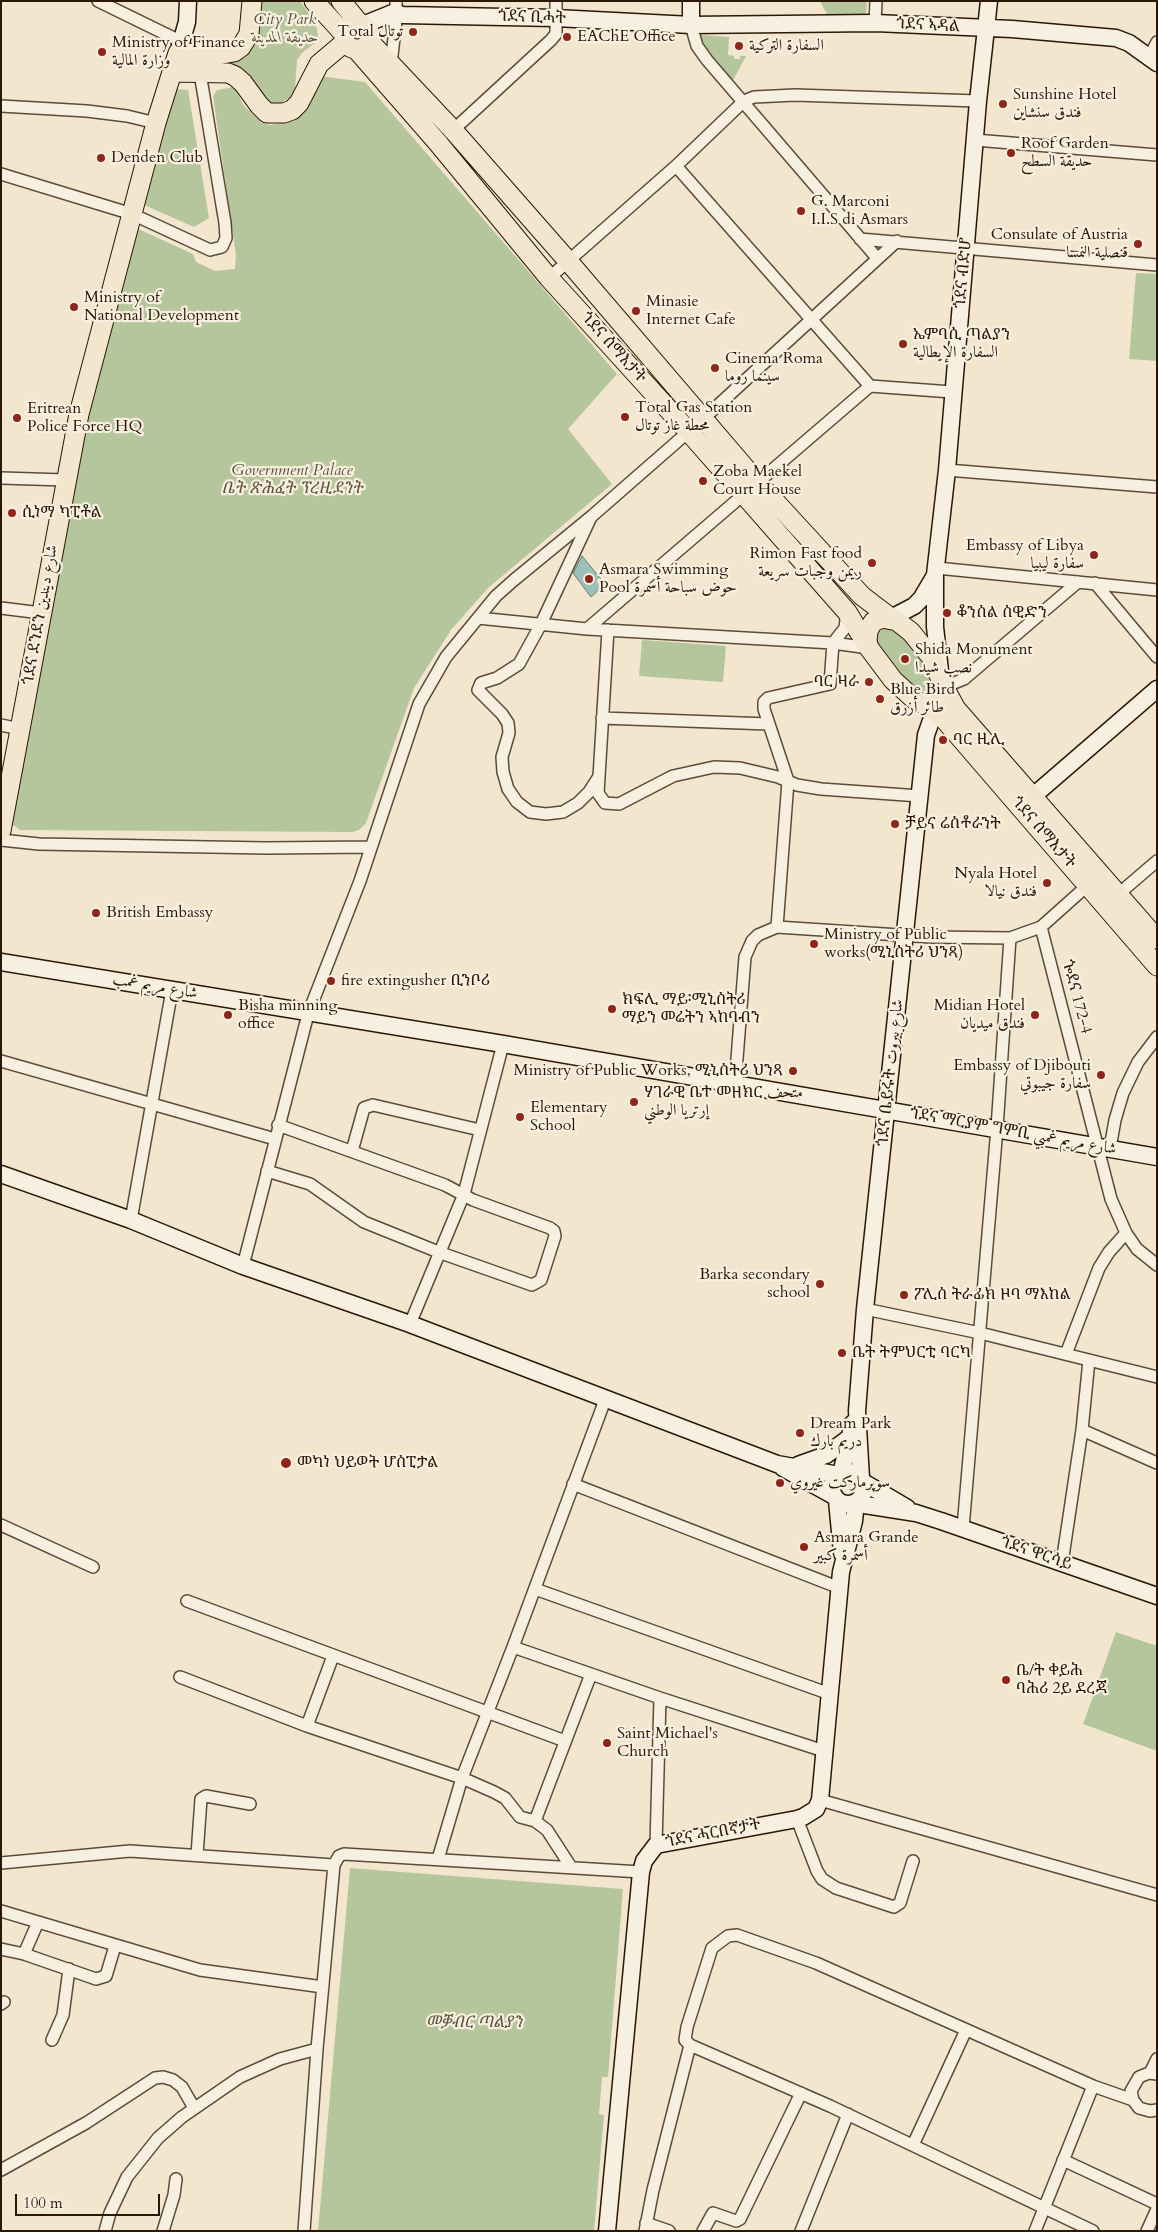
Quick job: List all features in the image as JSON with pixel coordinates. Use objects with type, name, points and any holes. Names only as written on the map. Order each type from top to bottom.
[{"type":"main road","points":[[188,1],[180,47],[234,52],[246,41],[249,34],[252,1]]},
{"type":"main road","name":"ጎደና ሰማእታት","points":[[314,1],[358,35],[391,64],[453,130],[703,419],[751,489],[847,612],[869,648],[893,680],[933,696],[956,709],[1088,885],[1111,900],[1157,939]]},
{"type":"main road","name":"ጎደና ሰማእታት","points":[[341,1],[358,35],[438,143],[549,278],[688,431],[862,596],[911,632],[923,644],[933,696],[944,719],[1027,802],[1111,900],[1157,966]]},
{"type":"main road","points":[[691,1],[691,25]]},
{"type":"main road","name":"ጎደና ብድሆ","points":[[933,696],[936,572],[947,470],[952,392],[984,29],[989,1]]},
{"type":"main road","name":"ጎደና ቢሓት","points":[[358,35],[398,12],[691,25]]},
{"type":"main road","name":"ጎደና ኣዳል","points":[[691,25],[875,23],[1116,38],[1129,43],[1153,60]]},
{"type":"main road","points":[[172,72],[228,73],[243,83],[267,113],[284,113],[292,110],[299,103],[314,70],[323,59],[358,35]]},
{"type":"main road","name":"ጎደና ደንደን شارع ديندين","points":[[1,831],[81,405],[156,124],[180,47]]},
{"type":"main road","points":[[869,648],[867,634],[871,625],[882,618],[891,618],[914,606],[921,600],[936,572]]},
{"type":"main road","points":[[1027,802],[1157,689]]},
{"type":"main road","points":[[926,736],[923,720],[933,696]]},
{"type":"main road","points":[[926,736],[933,696]]},
{"type":"main road","name":"ጎደና ቤይሩት شارع بيروت","points":[[857,1411],[865,1309],[926,736]]},
{"type":"main road","name":"شارع مريم غمب","points":[[1,962],[308,1014]]},
{"type":"main road","name":"ጎደና ማርያም ግምቢ شارع مريم غمبي","points":[[308,1014],[504,1044],[1157,1157]]},
{"type":"main road","points":[[1,1174],[131,1220],[243,1266],[410,1324],[605,1400],[777,1464],[843,1503],[856,1502]]},
{"type":"main road","points":[[843,1558],[833,1487],[840,1475],[857,1411]]},
{"type":"main road","points":[[820,1800],[843,1558],[848,1546],[856,1502],[864,1493],[857,1411]]},
{"type":"main road","points":[[795,1466],[826,1455],[849,1438]]},
{"type":"main road","points":[[777,1464],[840,1475],[854,1473],[862,1480]]},
{"type":"main road","name":"ጎደና ዋርሳይ","points":[[862,1480],[916,1513]]},
{"type":"main road","name":"ጎደና ዋርሳይ","points":[[856,1502],[916,1513],[1157,1596]]},
{"type":"main road","name":"ጎደና ሓርበኛታት","points":[[607,2231],[641,1872],[644,1861],[656,1845],[796,1819],[816,1809],[820,1800]]},
{"type":"street","points":[[98,1],[180,47]]},
{"type":"street","points":[[438,143],[556,34],[556,1]]},
{"type":"street","points":[[875,23],[876,1]]},
{"type":"street","points":[[391,64],[398,12]]},
{"type":"street","points":[[691,25],[697,46],[877,258]]},
{"type":"street","points":[[1153,60],[1157,42]]},
{"type":"street","points":[[1,174],[132,214],[210,250],[222,247],[226,238],[226,223],[200,73]]},
{"type":"street","points":[[549,278],[676,166],[744,102],[754,96],[978,101]]},
{"type":"street","points":[[1,106],[87,111],[127,116],[156,124]]},
{"type":"street","points":[[975,140],[1157,156]]},
{"type":"street","points":[[676,166],[870,386],[952,392]]},
{"type":"street","points":[[860,239],[1157,265]]},
{"type":"street","points":[[243,1266],[308,1014],[347,916],[420,704],[446,656],[514,580],[592,516],[703,419],[897,241]]},
{"type":"street","points":[[586,629],[870,386]]},
{"type":"street","points":[[947,470],[1157,487]]},
{"type":"street","points":[[1,478],[66,480]]},
{"type":"street","points":[[592,516],[541,624],[519,664],[506,674],[481,683],[478,687],[480,692],[502,714],[508,723],[509,733],[502,758],[503,772],[508,789],[517,802],[530,812],[546,814],[563,812],[578,803],[589,792],[598,777]]},
{"type":"street","points":[[936,572],[1095,583],[1157,590]]},
{"type":"street","points":[[933,696],[964,679],[1078,582]]},
{"type":"street","points":[[1095,583],[1157,658]]},
{"type":"street","points":[[1,608],[41,613]]},
{"type":"street","points":[[777,927],[788,781],[768,724],[764,702],[768,698],[830,684],[833,643],[846,628],[847,612]]},
{"type":"street","points":[[478,618],[586,629],[833,643],[869,648]]},
{"type":"street","points":[[608,630],[598,777],[598,793],[605,803],[611,805],[619,804],[673,776],[714,767],[740,768],[797,785],[821,789],[920,796]]},
{"type":"street","points":[[602,718],[768,724]]},
{"type":"street","points":[[1,725],[20,729]]},
{"type":"street","points":[[1,840],[39,844],[256,848],[371,846]]},
{"type":"street","points":[[1111,900],[1157,861]]},
{"type":"street","points":[[735,1084],[746,957],[752,941],[758,935],[777,927],[906,935],[1010,938],[1041,928],[1088,885]]},
{"type":"street","name":"ጐደና 172-4","points":[[1041,928],[1104,1147],[1111,1199],[1126,1233],[1137,1249],[1157,1265]]},
{"type":"street","points":[[963,1528],[997,1128],[1010,938]]},
{"type":"street","points":[[131,1220],[172,990]]},
{"type":"street","points":[[1104,1147],[1123,1093],[1138,1062],[1157,1037]]},
{"type":"street","points":[[410,1324],[464,1194],[504,1044]]},
{"type":"street","points":[[1,1061],[275,1139]]},
{"type":"street","points":[[352,1151],[364,1108],[372,1105],[480,1130]]},
{"type":"street","points":[[267,1172],[310,1184],[364,1222],[532,1285],[541,1280],[555,1236],[554,1231],[473,1200],[445,1185],[278,1125]]},
{"type":"street","points":[[1066,1354],[1100,1268],[1109,1252],[1126,1233]]},
{"type":"street","points":[[865,1309],[980,1333],[1157,1377]]},
{"type":"street","points":[[1062,1563],[1082,1430],[1089,1360]]},
{"type":"street","points":[[438,1859],[462,1778],[488,1714],[605,1400]]},
{"type":"street","points":[[1082,1430],[1157,1464]]},
{"type":"street","points":[[574,1484],[840,1588]]},
{"type":"street","points":[[1,1526],[93,1567]]},
{"type":"street","points":[[534,1589],[830,1694]]},
{"type":"street","points":[[188,1601],[565,1741]]},
{"type":"street","points":[[513,1647],[660,1698],[824,1751]]},
{"type":"street","points":[[307,1726],[333,1656]]},
{"type":"street","points":[[535,1822],[591,1674]]},
{"type":"street","points":[[180,1677],[307,1726],[462,1778],[505,1798],[520,1817],[535,1822],[547,1830],[571,1867]]},
{"type":"street","points":[[656,1845],[660,1698]]},
{"type":"street","points":[[197,1855],[201,1799],[206,1796],[250,1804]]},
{"type":"street","points":[[820,1800],[1157,1895]]},
{"type":"street","points":[[796,1819],[817,1871],[822,1879],[836,1888],[894,1907],[900,1903],[913,1861]]},
{"type":"street","points":[[1,1863],[130,1852],[334,1865]]},
{"type":"street","points":[[304,2231],[322,1987],[334,1865],[339,1856],[344,1854],[641,1872]]},
{"type":"street","points":[[1,1911],[200,1970],[322,1987]]},
{"type":"street","points":[[24,1954],[38,1922]]},
{"type":"street","points":[[1093,2231],[848,2114],[690,2046],[684,2037],[712,1948],[728,1936],[737,1935],[816,1963],[1093,2086],[1133,2100],[1144,2110],[1157,2114]]},
{"type":"street","points":[[1,1949],[24,1954],[92,1978],[106,1976],[115,1946]]},
{"type":"street","points":[[52,2040],[63,2015],[69,1970]]},
{"type":"street","points":[[913,2145],[966,2030]]},
{"type":"street","points":[[669,2231],[645,2227],[690,2046]]},
{"type":"street","points":[[105,2231],[110,2213],[127,2178],[158,2138],[194,2108],[240,2077],[280,2059],[317,2049]]},
{"type":"street","points":[[1133,2100],[1132,2086],[1138,2077],[1154,2074],[1157,2059]]},
{"type":"street","points":[[1,2170],[86,2123],[155,2078],[164,2077],[173,2080],[182,2088],[194,2108]]},
{"type":"street","points":[[1035,2231],[1093,2086]]},
{"type":"street","points":[[1108,2092],[1132,2086]]},
{"type":"street","points":[[703,2231],[713,2213],[736,2221],[740,2219],[801,2093]]},
{"type":"street","points":[[1144,2110],[1157,2110]]},
{"type":"street","points":[[800,2231],[848,2114]]},
{"type":"street","points":[[1064,2160],[1157,2204]]},
{"type":"street","points":[[163,2231],[174,2195],[176,2179]]},
{"type":"street","points":[[1147,2231],[1157,2209]]},
{"type":"green space","name":"City Park حديقة المدينة","points":[[258,1],[300,1],[316,23],[318,37],[315,43],[302,53],[297,60],[295,89],[291,96],[279,105],[274,106],[198,65],[198,59],[229,58]]},
{"type":"green space","points":[[820,1],[867,1],[866,16],[828,16]]},
{"type":"green space","points":[[702,35],[729,37],[728,55],[734,56],[734,59],[746,56],[732,82],[696,44]]},
{"type":"green space","name":"Government Palace ቤት ጽሕፈት ፕረዚደንት","points":[[319,76],[365,82],[617,374],[568,429],[612,484],[488,588],[451,630],[414,688],[366,823],[359,830],[353,832],[20,830],[12,824],[87,394],[134,227],[193,254],[196,262],[215,271],[235,269],[236,255],[213,96],[217,90],[234,87],[244,106],[262,123],[270,125],[293,121],[306,108]]},
{"type":"green space","points":[[173,89],[188,90],[209,218],[194,227],[142,204]]},
{"type":"green space","points":[[1136,273],[1157,274],[1157,361],[1129,359]]},
{"type":"green space","points":[[888,624],[920,649],[934,684],[930,692],[915,690],[896,676],[876,648],[874,633],[877,627]]},
{"type":"green space","points":[[642,640],[726,646],[723,682],[639,676]]},
{"type":"green space","points":[[1116,1632],[1157,1646],[1157,1751],[1083,1724]]},
{"type":"green space","name":"መቓብር ጣልያን","points":[[350,1868],[623,1889],[608,2077],[602,2077],[599,2114],[604,2115],[594,2231],[318,2231]]},
{"type":"water","name":"Asmara Swimming Pool حوض سباحة أسمرة","points":[[582,556],[605,584],[591,597],[573,573]]},
{"type":"place","name":"Total توتال","points":[[413,32]]},
{"type":"place","name":"EAChE Office","points":[[567,37]]},
{"type":"place","name":"السفارة التركية","points":[[739,46]]},
{"type":"place","name":"Ministry of Finance وزارة المالية","points":[[102,52]]},
{"type":"place","name":"Sunshine Hotel فندق سنشاين","points":[[1003,104]]},
{"type":"place","name":"Roof Garden حديقة السطح","points":[[1011,153]]},
{"type":"place","name":"Denden Club","points":[[101,158]]},
{"type":"place","name":"G. Marconi I.I.S di Asmars","points":[[801,211]]},
{"type":"place","name":"Consulate of Austria قنصلية النمسا","points":[[1138,244]]},
{"type":"place","name":"Ministry of National Development","points":[[74,307]]},
{"type":"place","name":"Minasie Internet Cafe","points":[[636,311]]},
{"type":"place","name":"ኤምባሲ ጣልያን السفارة الإيطالية","points":[[903,344]]},
{"type":"place","name":"Cinema Roma سينما روما","points":[[715,368]]},
{"type":"place","name":"Total Gas Station محطة غاز توتال","points":[[625,417]]},
{"type":"place","name":"Eritrean Police Force HQ","points":[[17,418]]},
{"type":"place","name":"Zoba Maekel Court House","points":[[703,481]]},
{"type":"place","name":"ሲነማ ካፒቶል","points":[[12,513]]},
{"type":"place","name":"Embassy of Libya سفارة ليبيا","points":[[1094,555]]},
{"type":"place","name":"Rimon Fast food ريمن وجبات سريعة","points":[[872,563]]},
{"type":"place","name":"Asmara Swimming Pool حوض سباحة أسمرة","points":[[589,579]]},
{"type":"place","name":"ቆንስል ስዊድን","points":[[947,613]]},
{"type":"place","name":"Shida Monument نصب شيدا","points":[[905,659]]},
{"type":"place","name":"ባር ዛራ","points":[[869,682]]},
{"type":"place","name":"Blue Bird طائر أزرق","points":[[880,699]]},
{"type":"place","name":"ባር ዚሊ","points":[[943,740]]},
{"type":"place","name":"ቻይና ሬስቶራንት","points":[[895,824]]},
{"type":"place","name":"Nyala Hotel فندق نيالا","points":[[1047,883]]},
{"type":"place","name":"British Embassy","points":[[96,913]]},
{"type":"place","name":"Ministry of Public works(ሚኒስትሪ ህንጻ)","points":[[814,944]]},
{"type":"place","name":"fire extingusher ቢንቦሪ","points":[[331,981]]},
{"type":"place","name":"ክፍሊ ማይ፡ሚኒስትሪ ማይን መሬትን ኣከባብን","points":[[612,1009]]},
{"type":"place","name":"Bisha minning office","points":[[228,1015]]},
{"type":"place","name":"Midian Hotel فندق ميديان","points":[[1035,1015]]},
{"type":"place","name":"Ministry of Public Works, ሚኒስትሪ ህንጻ","points":[[793,1071]]},
{"type":"place","name":"Embassy of Djibouti سفارة جيبوتي","points":[[1101,1075]]},
{"type":"place","name":"ሃገራዊ ቤተ መዘክር متحف إرتريا الوطني","points":[[634,1102]]},
{"type":"place","name":"Elementary School","points":[[520,1117]]},
{"type":"place","name":"Barka secondary school","points":[[820,1284]]},
{"type":"place","name":"ፖሊስ ትራፊክ ዞባ ማእከል","points":[[904,1295]]},
{"type":"place","name":"ቤት ትምህርቲ ባርካ","points":[[842,1353]]},
{"type":"place","name":"Dream Park دريم بارك","points":[[800,1433]]},
{"type":"place","name":"መካነ ህይወት ሆስፒታል","points":[[286,1463]]},
{"type":"place","name":"سوپرمارکت غيروي","points":[[780,1483]]},
{"type":"place","name":"Asmara Grande أسمرة كبير","points":[[804,1547]]},
{"type":"place","name":"ቤ/ት ቀይሕ ባሕሪ 2ይ ደረጃ","points":[[1006,1680]]},
{"type":"place","name":"Saint Michael's Church","points":[[607,1743]]}]
